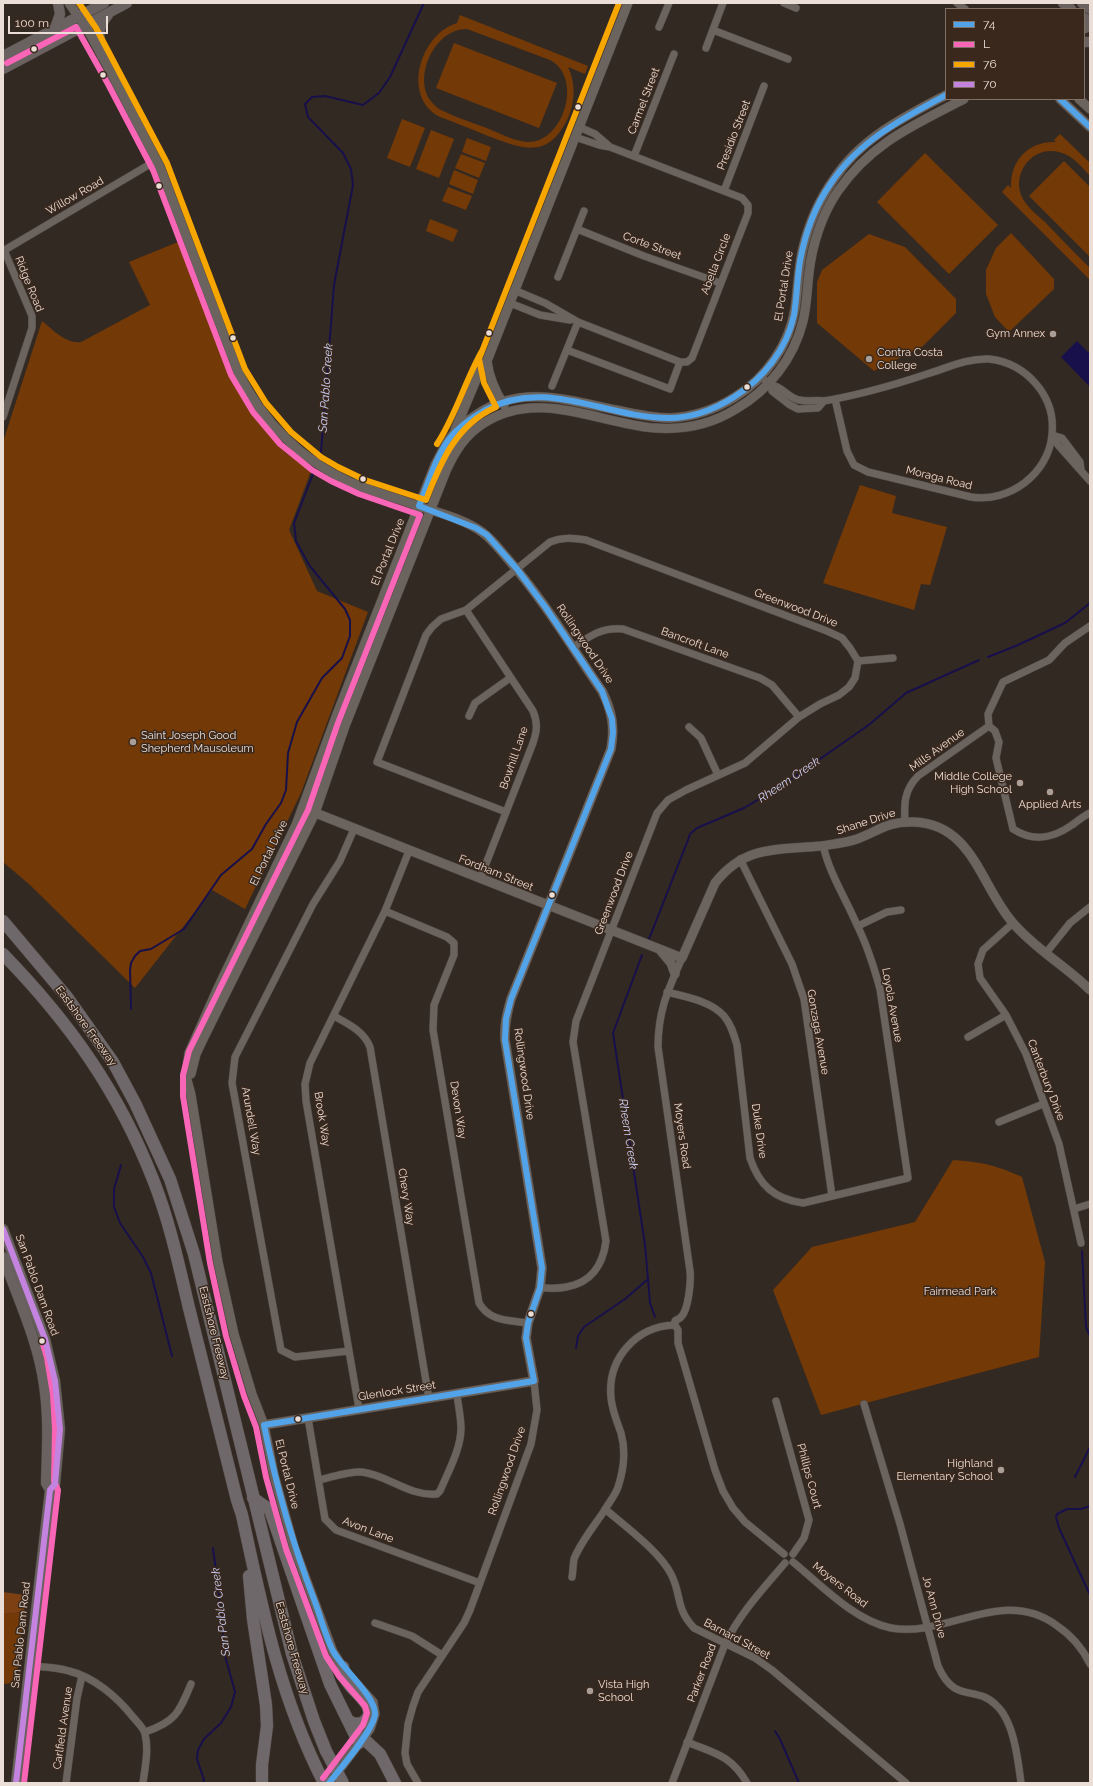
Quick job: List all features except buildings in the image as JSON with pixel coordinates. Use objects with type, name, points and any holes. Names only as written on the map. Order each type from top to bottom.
[{"type":"highway","name":"Eastshore Freeway","points":[[3,921],[67,996],[113,1062],[155,1143],[170,1179],[194,1254],[292,1654],[314,1721],[326,1751],[343,1783]]},
{"type":"highway","name":"Eastshore Freeway","points":[[3,954],[47,1001],[78,1040],[101,1075],[121,1110],[152,1176],[177,1256],[242,1515],[274,1657],[288,1700],[315,1766],[324,1783]]},
{"type":"highway","points":[[253,1498],[270,1510],[330,1684],[349,1721],[361,1740],[380,1754],[395,1783]]},
{"type":"highway","points":[[242,1515],[253,1619],[266,1705],[267,1726],[262,1765],[262,1783]]},
{"type":"highway","points":[[343,1667],[342,1675],[366,1702],[369,1710],[368,1717],[362,1723],[355,1724],[349,1721]]},
{"type":"main road","points":[[55,28],[60,14],[58,3]]},
{"type":"main road","name":"Rollingwood Drive","points":[[69,3],[85,26],[102,56],[157,160],[242,381],[267,419],[286,440],[305,456],[325,469],[360,486],[431,510],[481,531],[517,569],[546,608],[608,703],[614,723],[614,734],[611,749],[506,1013],[504,1027],[542,1268],[540,1288],[528,1323],[526,1338],[534,1381]]},
{"type":"main road","points":[[85,3],[102,4]]},
{"type":"main road","points":[[3,69],[128,3]]},
{"type":"main road","points":[[453,434],[479,373],[487,361],[628,3]]},
{"type":"main road","points":[[1082,3],[1090,9]]},
{"type":"main road","points":[[3,56],[102,4]]},
{"type":"main road","points":[[102,56],[99,31],[102,22],[110,12]]},
{"type":"main road","name":"El Portal Drive","points":[[329,1783],[370,1729],[376,1714],[373,1702],[343,1667],[333,1652],[294,1547],[274,1475],[264,1425],[252,1394],[232,1327],[218,1262],[191,1095],[186,1076],[189,1053],[194,1038],[303,808],[337,714],[435,465],[453,434],[463,424],[485,409],[502,401],[536,396],[645,416],[670,418],[714,408],[734,398],[749,387],[760,376],[777,355],[790,329],[804,242],[810,223],[834,178],[868,141],[906,117],[945,96]]},
{"type":"main road","name":"El Portal Drive","points":[[191,1095],[191,1076],[196,1054],[315,813],[345,726],[446,471],[457,448],[477,428],[498,414],[508,411],[544,407],[644,427],[670,428],[692,426],[720,417],[745,404],[770,384],[789,357],[796,341],[803,322],[807,302],[809,271],[813,248],[825,216],[837,192],[858,167],[881,145],[905,129],[962,100]]},
{"type":"main road","points":[[1061,100],[1090,127]]},
{"type":"main road","points":[[1080,100],[1090,109]]},
{"type":"main road","points":[[487,361],[488,374],[493,387],[508,411]]},
{"type":"main road","name":"Fordham Street","points":[[303,808],[682,958]]},
{"type":"main road","name":"Shane Drive","points":[[682,958],[715,883],[740,859],[760,852],[844,843],[859,839],[882,827],[905,822],[915,822],[930,825],[944,831],[962,843],[973,858],[991,893],[1013,923],[1028,939],[1073,974],[1090,990]]},
{"type":"main road","points":[[660,950],[671,963],[675,974]]},
{"type":"main road","name":"San Pablo Dam Road","points":[[3,1229],[45,1339],[55,1381],[60,1429],[55,1484],[50,1490],[16,1783]]},
{"type":"main road","name":"San Pablo Dam Road","points":[[3,1257],[35,1347],[44,1384],[48,1429],[46,1483],[50,1490]]},
{"type":"main road","name":"Glenlock Street","points":[[264,1425],[534,1381]]},
{"type":"street","points":[[659,27],[669,3]]},
{"type":"street","points":[[706,48],[723,3]]},
{"type":"street","points":[[784,3],[796,8]]},
{"type":"street","points":[[713,30],[788,59]]},
{"type":"street","name":"Carmel Street","points":[[634,156],[674,54]]},
{"type":"street","name":"Presidio Street","points":[[724,191],[764,86]]},
{"type":"street","name":"Abella Circle","points":[[579,127],[595,134],[610,147]]},
{"type":"street","name":"Abella Circle","points":[[575,137],[610,147],[742,198],[748,205],[748,213],[692,358],[687,362],[680,362]]},
{"type":"street","name":"Willow Road","points":[[3,250],[157,160]]},
{"type":"street","points":[[558,277],[584,211]]},
{"type":"street","name":"Corte Street","points":[[577,229],[644,256],[720,283]]},
{"type":"street","name":"Ridge Road","points":[[3,250],[32,316],[32,328],[3,416]]},
{"type":"street","points":[[514,290],[545,303],[578,322],[680,362],[670,389],[567,350]]},
{"type":"street","points":[[510,303],[540,315],[578,322]]},
{"type":"street","points":[[552,386],[578,322]]},
{"type":"street","name":"Moraga Road","points":[[989,359],[1008,363],[1021,370],[1033,380],[1042,391],[1049,406],[1052,435],[1048,451],[1041,465],[1021,486],[1012,492],[1000,496],[980,499],[868,472],[854,465],[847,450],[835,400],[928,374],[959,363],[989,359]]},
{"type":"street","points":[[760,376],[770,384],[772,391],[781,399],[798,409],[818,408],[824,401],[835,400]]},
{"type":"street","points":[[1052,435],[1058,445],[1090,481]]},
{"type":"street","name":"Greenwood Drive","points":[[506,812],[377,762],[426,635],[432,626],[441,619],[466,610],[550,542],[570,537],[586,540],[827,631],[842,638],[858,661],[855,678],[849,687],[839,695],[820,704],[799,717],[745,763],[668,800],[657,814],[576,1021],[573,1042],[606,1241],[605,1254],[600,1266],[585,1280],[566,1287],[540,1288]]},
{"type":"street","name":"Bowhill Lane","points":[[466,610],[533,712],[537,722],[537,732],[480,879]]},
{"type":"street","points":[[1090,626],[1065,643],[1049,660],[1003,682],[988,714],[989,726],[995,731],[1000,742],[996,758],[1013,829],[1022,835],[1032,838],[1043,837],[1062,832],[1090,813]]},
{"type":"street","name":"Bancroft Lane","points":[[572,648],[600,630],[610,628],[623,629],[760,678],[772,685],[799,717]]},
{"type":"street","points":[[858,661],[893,658]]},
{"type":"street","points":[[469,716],[475,703],[510,678]]},
{"type":"street","name":"Mills Avenue","points":[[905,822],[904,801],[911,783],[918,776],[989,726]]},
{"type":"street","points":[[689,727],[701,738],[718,775]]},
{"type":"street","name":"Arundell Way","points":[[349,1351],[294,1357],[281,1350],[232,1083],[235,1057],[313,904],[340,861],[354,829]]},
{"type":"street","name":"Loyola Avenue","points":[[823,845],[825,858],[858,926],[874,966],[880,989],[908,1178]]},
{"type":"street","name":"Brook Way","points":[[359,1409],[306,1101],[305,1084],[310,1063],[385,912],[409,851]]},
{"type":"street","name":"Gonzaga Avenue","points":[[740,859],[792,964],[804,999],[832,1196]]},
{"type":"street","points":[[1046,953],[1070,923],[1090,908]]},
{"type":"street","points":[[858,926],[886,912],[902,910]]},
{"type":"street","name":"Devon Way","points":[[385,912],[447,937],[454,943],[454,955],[434,1005],[433,1030],[479,1303],[484,1311],[491,1316],[528,1323]]},
{"type":"street","name":"Canterbury Drive","points":[[1013,923],[983,950],[978,964],[980,978],[1006,1015],[1026,1054],[1058,1144],[1081,1243]]},
{"type":"street","name":"Moyers Road","points":[[676,1327],[677,1318],[680,1318],[688,1298],[691,1283],[658,1047],[660,1017],[668,992],[682,958]]},
{"type":"street","name":"Duke Drive","points":[[668,992],[710,1005],[724,1016],[732,1029],[737,1045],[750,1158],[755,1174],[768,1190],[792,1201],[803,1203],[908,1178]]},
{"type":"street","points":[[968,1037],[1006,1015]]},
{"type":"street","name":"Chevy Way","points":[[334,1016],[362,1034],[368,1040],[370,1047],[429,1399]]},
{"type":"street","points":[[999,1122],[1043,1104]]},
{"type":"street","points":[[1074,1209],[1090,1204]]},
{"type":"street","points":[[572,1577],[574,1560],[581,1545],[617,1490],[622,1473],[624,1455],[622,1435],[611,1398],[611,1381],[614,1371],[618,1361],[628,1346],[638,1336],[650,1329],[676,1327],[678,1343],[715,1470],[723,1491],[733,1508],[745,1522],[784,1554]]},
{"type":"street","name":"Rollingwood Drive","points":[[418,1783],[407,1764],[405,1753],[413,1706],[418,1692],[464,1623],[480,1583],[531,1444],[537,1410],[534,1381]]},
{"type":"street","points":[[319,1480],[349,1473],[362,1472],[422,1494],[436,1494],[440,1491],[443,1484],[460,1436],[461,1428],[457,1394]]},
{"type":"street","name":"Phillips Court","points":[[776,1402],[809,1520],[804,1538],[793,1554]]},
{"type":"street","name":"Jo Ann Drive","points":[[864,1404],[938,1666],[944,1679],[952,1686],[961,1692],[986,1698],[996,1704],[1004,1714],[1018,1761],[1021,1783]]},
{"type":"street","name":"Avon Lane","points":[[308,1418],[325,1519],[336,1530],[480,1583]]},
{"type":"street","name":"Barnard Street","points":[[605,1509],[662,1560],[672,1576],[681,1610],[686,1620],[694,1628],[755,1658],[772,1670],[906,1783]]},
{"type":"street","points":[[790,1552],[793,1554],[793,1562],[791,1564],[785,1563],[783,1560],[784,1554],[790,1552]]},
{"type":"street","name":"Moyers Road","points":[[793,1562],[851,1610],[868,1621],[900,1629],[928,1627],[992,1611],[1007,1610],[1030,1613],[1054,1623],[1071,1636],[1081,1647],[1090,1664]]},
{"type":"street","name":"Parker Road","points":[[672,1783],[732,1628],[743,1612],[785,1563]]},
{"type":"street","points":[[375,1623],[412,1636],[442,1655]]},
{"type":"street","points":[[30,1666],[56,1668],[70,1671],[82,1676],[111,1694],[129,1712],[145,1732],[147,1748],[143,1783]]},
{"type":"street","name":"Carlfield Avenue","points":[[66,1783],[77,1698],[82,1676]]},
{"type":"street","points":[[145,1732],[166,1723],[176,1715],[191,1684]]},
{"type":"street","points":[[687,1742],[725,1757],[737,1768],[746,1783]]},
{"type":"green space","points":[[460,15],[588,66],[585,74],[568,67],[571,73],[574,92],[572,106],[568,118],[552,140],[543,146],[534,148],[512,145],[440,117],[428,108],[421,95],[418,81],[420,67],[425,52],[433,40],[444,29],[457,23]],"holes":[[[467,29],[550,60],[560,69],[566,81],[567,94],[565,108],[559,122],[551,133],[540,140],[527,142],[517,140],[447,113],[430,100],[425,90],[424,78],[430,55],[437,44],[446,36],[456,31]]]},
{"type":"green space","points":[[454,43],[557,83],[539,128],[436,88]]},
{"type":"green space","points":[[402,119],[425,128],[410,167],[387,158]]},
{"type":"green space","points":[[431,130],[454,139],[439,178],[416,169]]},
{"type":"green space","points":[[1060,134],[1090,163],[1090,176],[1076,161],[1064,153],[1049,151],[1033,157],[1027,163],[1022,170],[1019,179],[1019,188],[1024,201],[1029,207],[1090,268],[1090,280],[1002,192],[1008,185],[1011,188],[1014,169],[1023,154],[1037,145],[1056,142],[1054,140]]},
{"type":"green space","points":[[467,138],[491,147],[486,161],[462,152]]},
{"type":"green space","points":[[925,153],[998,225],[949,274],[877,202]]},
{"type":"green space","points":[[461,154],[485,163],[479,178],[455,168]]},
{"type":"green space","points":[[1064,161],[1090,187],[1090,257],[1029,196]]},
{"type":"green space","points":[[454,170],[478,180],[473,194],[449,184]]},
{"type":"green space","points":[[448,187],[472,196],[466,210],[442,201]]},
{"type":"green space","points":[[430,219],[458,230],[453,242],[426,231]]},
{"type":"green space","points":[[1011,233],[1054,279],[1054,289],[1009,332],[995,317],[986,294],[986,270],[996,248]]},
{"type":"green space","points":[[869,234],[905,247],[956,299],[956,313],[923,346],[874,371],[817,323],[817,282],[822,270]]},
{"type":"green space","points":[[178,242],[228,373],[247,407],[286,453],[311,471],[289,530],[317,591],[368,612],[301,793],[245,909],[212,890],[135,988],[30,885],[3,862],[3,442],[42,321],[65,339],[81,342],[150,305],[129,262]]},
{"type":"green space","points":[[860,485],[896,496],[892,513],[947,527],[930,585],[921,584],[914,610],[823,583]]},
{"type":"green space","name":"Fairmead Park","points":[[953,1160],[988,1165],[1022,1177],[1045,1262],[1039,1357],[821,1415],[773,1290],[812,1247],[915,1222]]},
{"type":"green space","points":[[24,1612],[16,1683],[3,1684],[3,1614]]},
{"type":"shaded area","points":[[1077,341],[1090,354],[1090,387],[1061,357]]},
{"type":"shaded area","points":[[3,1592],[25,1595],[24,1612],[3,1614]]},
{"type":"waterway","name":"San Pablo Creek","points":[[318,462],[321,452],[334,285],[353,185],[351,169],[343,153],[308,117],[305,104],[312,97],[325,96],[363,105],[379,93],[390,77],[424,3]]},
{"type":"waterway","name":"San Pablo Creek","points":[[131,1009],[130,970],[131,963],[135,956],[140,951],[151,949],[184,929],[221,875],[252,849],[266,824],[281,803],[286,790],[288,753],[297,722],[322,678],[342,658],[350,636],[350,620],[345,609],[309,565],[296,541],[294,523],[316,466]]},
{"type":"waterway","name":"Rheem Creek","points":[[988,657],[1065,623],[1090,603]]},
{"type":"waterway","name":"Rheem Creek","points":[[649,939],[690,834],[697,828],[744,808],[783,785],[870,724],[906,693],[979,660]]},
{"type":"waterway","name":"Rheem Creek","points":[[642,955],[613,1033],[645,1245],[650,1303],[655,1317]]},
{"type":"waterway","name":"San Pablo Creek","points":[[121,1165],[114,1189],[114,1207],[120,1223],[143,1257],[151,1273],[172,1356]]},
{"type":"waterway","points":[[1082,1251],[1086,1327],[1090,1336]]},
{"type":"waterway","points":[[576,1348],[578,1336],[584,1327],[625,1299],[647,1280]]},
{"type":"waterway","points":[[1075,1477],[1090,1447],[1090,1427]]},
{"type":"waterway","points":[[1090,1506],[1081,1509],[1067,1509],[1057,1514],[1056,1517],[1059,1528],[1090,1595]]},
{"type":"waterway","name":"San Pablo Creek","points":[[203,1783],[204,1780],[197,1759],[198,1750],[204,1739],[221,1723],[231,1707],[235,1692],[224,1652],[222,1618],[213,1548]]},
{"type":"waterway","name":"Rheem Creek","points":[[775,1731],[799,1783]]},
{"type":"transit line","name":"76","points":[[79,3],[96,28],[167,163],[245,369],[266,403],[291,432],[321,457],[365,480],[426,500],[444,458],[460,434],[470,424],[496,407],[484,383],[479,359],[619,3]]},
{"type":"transit line","name":"L","points":[[7,63],[76,27],[153,170],[231,375],[253,412],[280,444],[312,470],[359,494],[420,515],[338,723],[308,810],[189,1051],[183,1075],[183,1096],[210,1263],[226,1336],[244,1396],[256,1427],[266,1477],[286,1549],[326,1656],[339,1676],[365,1706],[367,1713],[363,1725],[323,1778]]},
{"type":"transit line","name":"74","points":[[534,1381],[526,1338],[528,1323],[540,1288],[542,1268],[505,1040],[506,1019],[511,999],[611,749],[613,733],[612,719],[602,691],[546,608],[517,569],[487,535],[476,528],[419,506],[436,463],[449,439],[465,423],[480,413],[508,401],[531,397],[554,398],[645,416],[678,418],[695,415],[711,409],[745,390],[772,362],[780,351],[791,328],[796,302],[802,251],[811,220],[831,183],[842,168],[868,143],[898,122],[945,96]]},
{"type":"transit line","name":"74","points":[[1061,100],[1090,127]]},
{"type":"transit line","name":"76","points":[[437,444],[450,421],[470,374],[482,351]]},
{"type":"transit line","name":"70","points":[[3,1229],[45,1339],[55,1381],[60,1429],[55,1484],[50,1490],[16,1783]]},
{"type":"transit line","name":"L","points":[[24,1783],[58,1490],[54,1481],[55,1429],[53,1394],[47,1358],[42,1341]]},
{"type":"transit line","name":"74","points":[[264,1425],[534,1381]]},
{"type":"transit line","name":"74","points":[[264,1425],[274,1470],[299,1559],[328,1639],[337,1658],[364,1690],[373,1706],[375,1713],[374,1720],[364,1738],[329,1783]]},
{"type":"place","name":"Gym Annex","points":[[1053,334]]},
{"type":"place","name":"Contra Costa College","points":[[869,359]]},
{"type":"place","name":"Saint Joseph Good Shepherd Mausoleum","points":[[133,742]]},
{"type":"place","name":"Middle College High School","points":[[1020,783]]},
{"type":"place","name":"Applied Arts","points":[[1050,792]]},
{"type":"place","name":"Highland Elementary School","points":[[1001,1470]]},
{"type":"place","name":"Vista High School","points":[[590,1691]]}]
